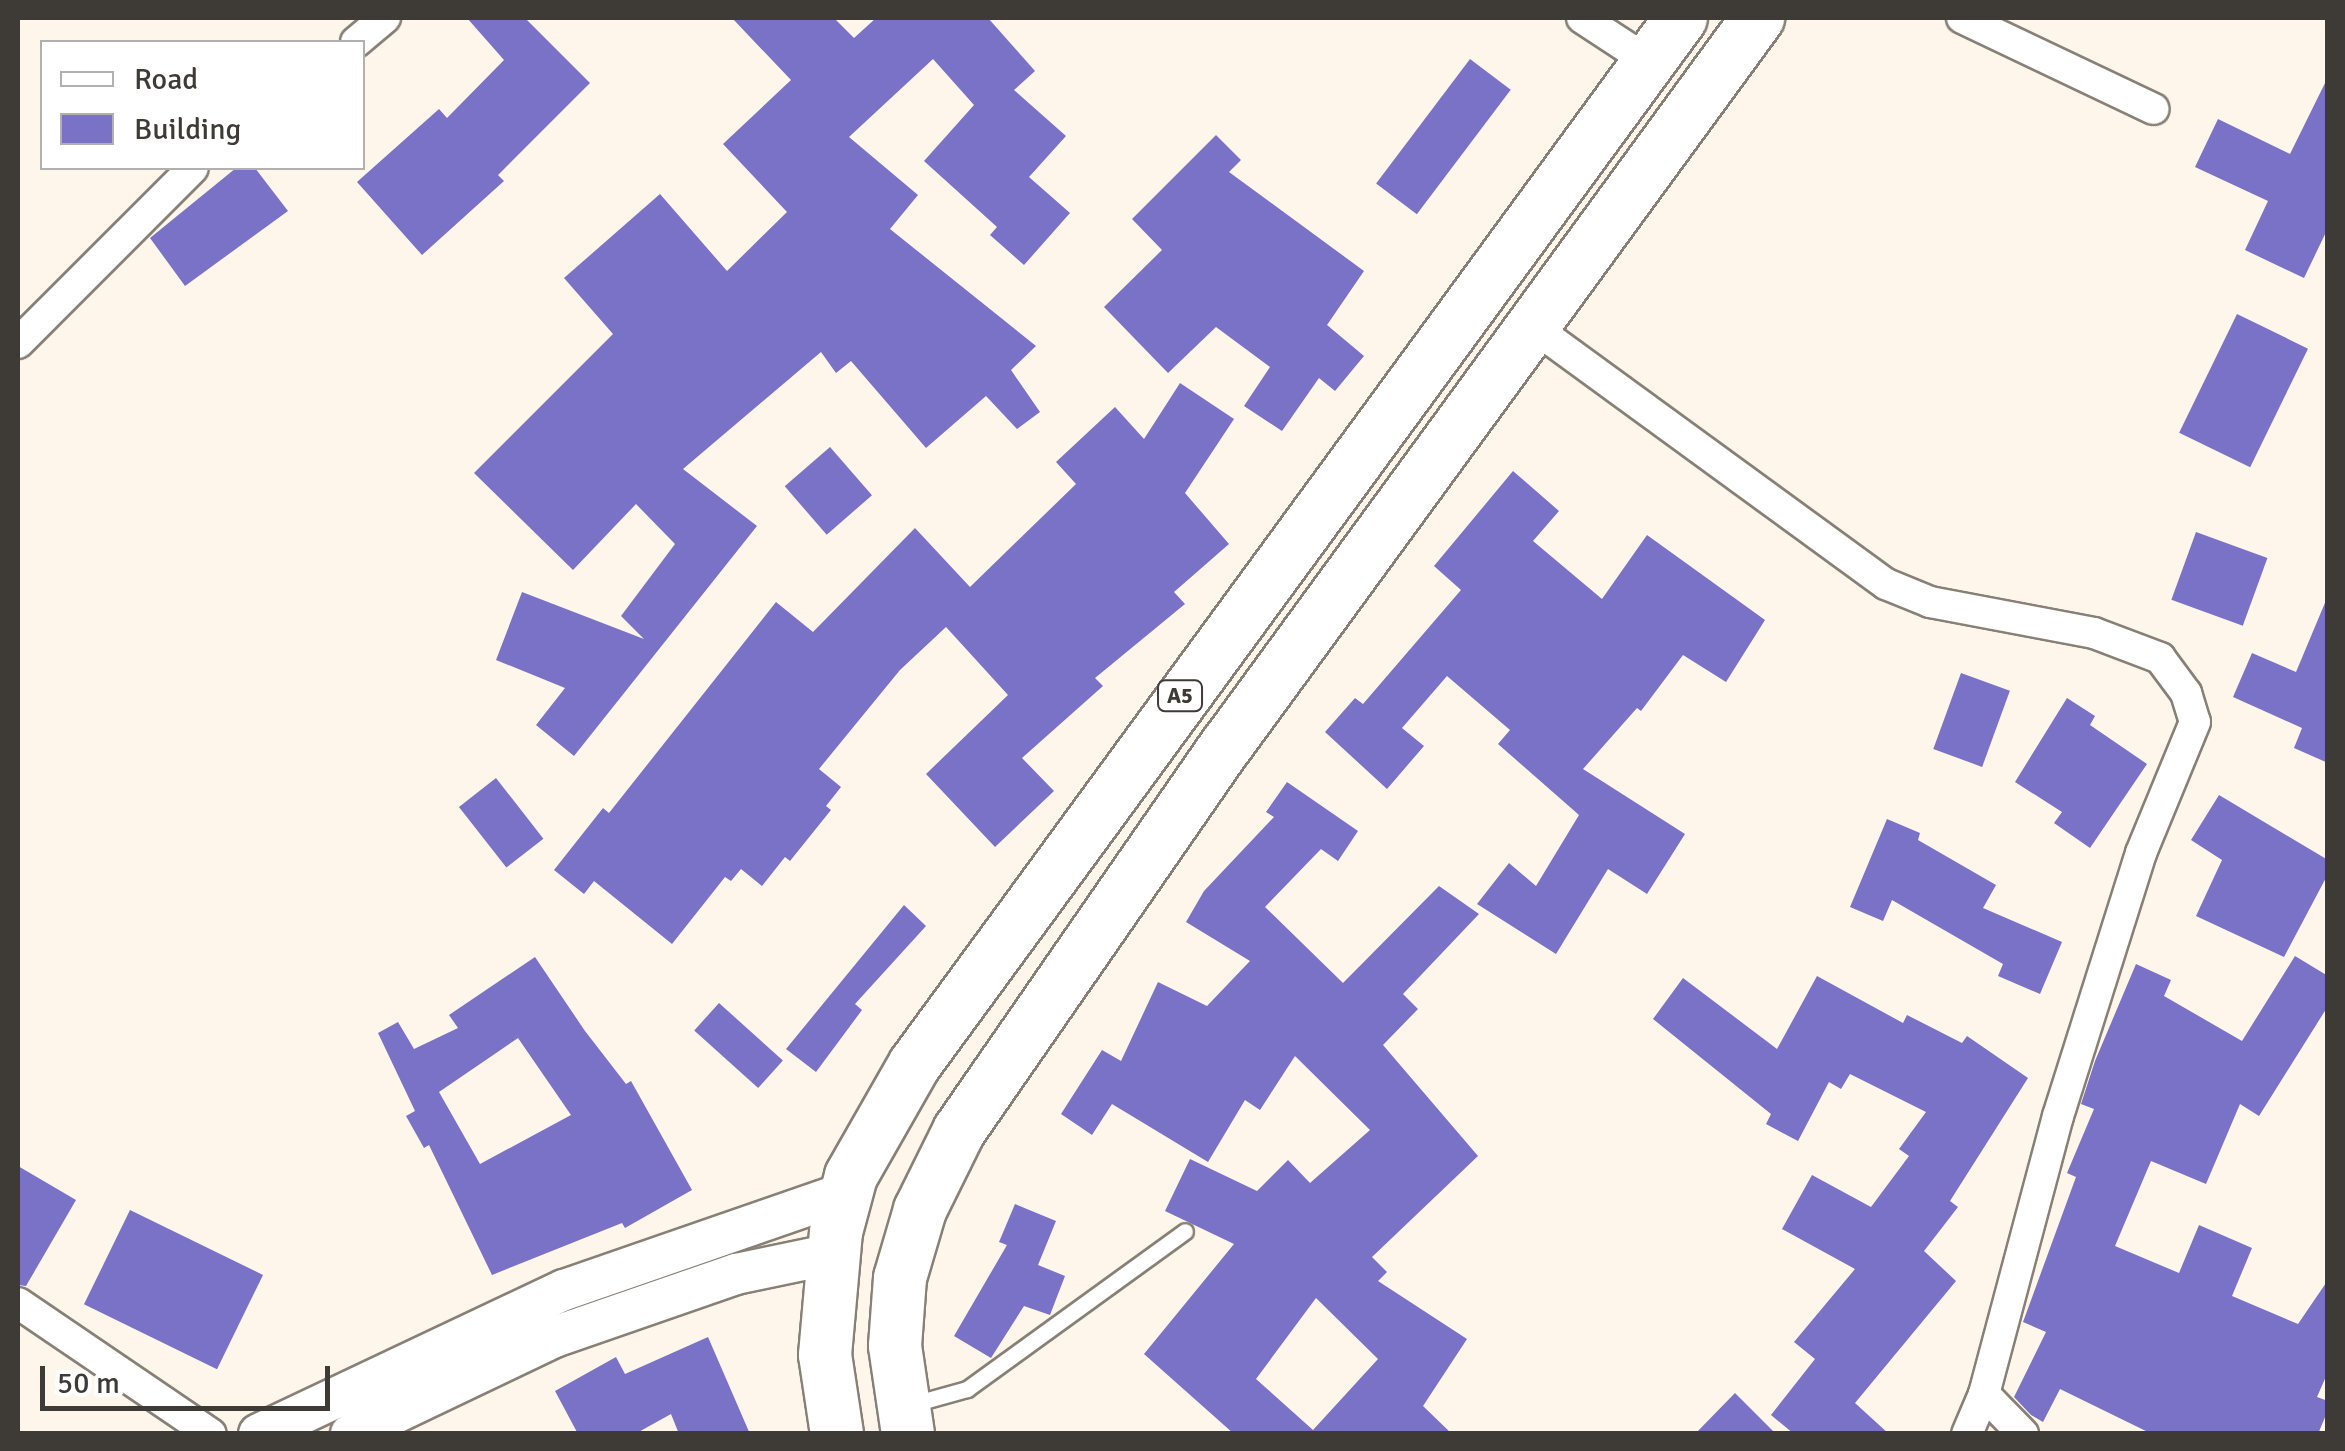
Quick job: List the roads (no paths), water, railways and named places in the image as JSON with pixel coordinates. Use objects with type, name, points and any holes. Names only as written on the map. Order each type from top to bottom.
[{"type":"highway","name":"A5","points":[[837,1434],[824,1355],[832,1254],[847,1192],[878,1128],[956,1002],[1682,18]]},
{"type":"highway","name":"A5","points":[[904,1420],[895,1346],[900,1278],[920,1210],[959,1131],[1226,746],[1536,329],[1758,18]]},
{"type":"highway","points":[[1173,706],[1226,746]]},
{"type":"street","points":[[358,40],[384,18]]},
{"type":"street","points":[[1582,18],[1648,61]]},
{"type":"street","points":[[1962,18],[2154,109]]},
{"type":"street","points":[[18,343],[192,170]]},
{"type":"street","points":[[1536,329],[1886,584],[1949,607],[2094,632],[2160,658],[2186,693],[2195,722],[2141,853],[2070,1079],[1984,1394],[1966,1434]]},
{"type":"street","points":[[259,1434],[564,1290],[847,1192]]},
{"type":"street","points":[[351,1434],[554,1337],[736,1274],[832,1254]]},
{"type":"street","points":[[18,1304],[210,1434]]},
{"type":"street","points":[[1984,1394],[2022,1434]]},
{"type":"lane","points":[[904,1420],[968,1389],[1185,1230]]}]
